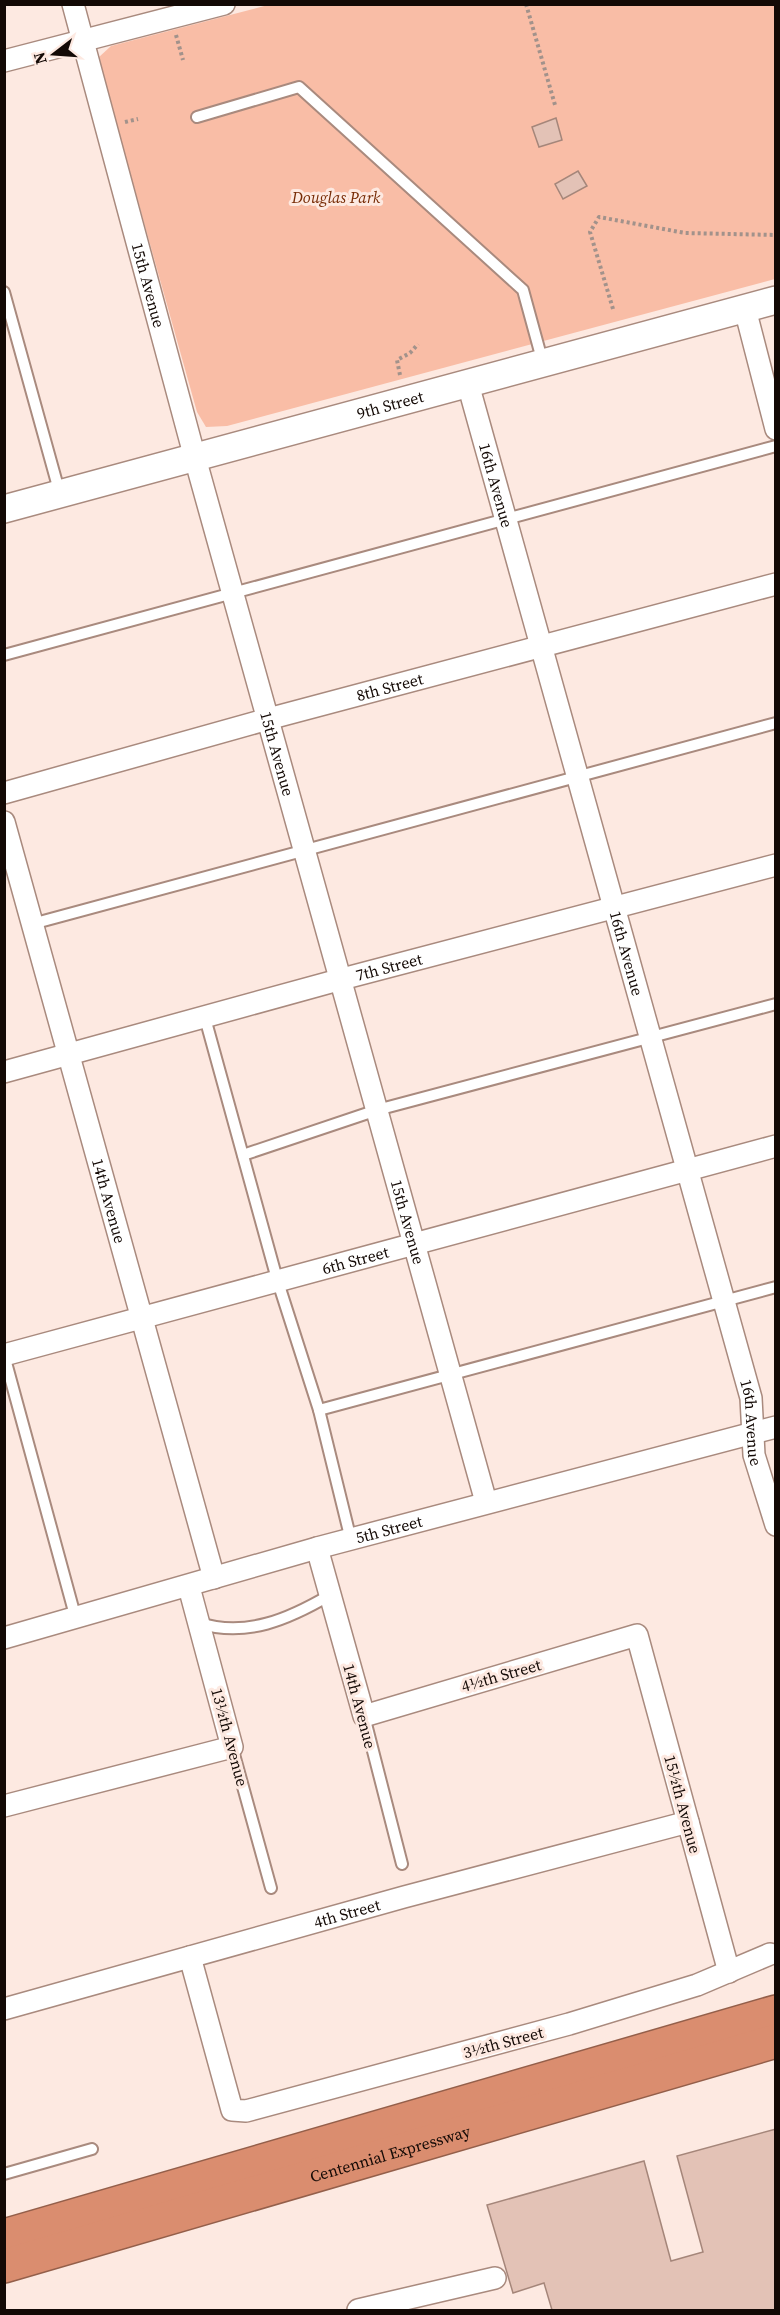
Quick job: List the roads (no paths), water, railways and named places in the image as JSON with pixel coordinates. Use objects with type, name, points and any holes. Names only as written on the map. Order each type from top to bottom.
[{"type":"highway","name":"Centennial Expressway","points":[[6,2243],[776,2012]]},
{"type":"highway","name":"Centennial Expressway","points":[[6,2243],[558,2105],[776,2041]]},
{"type":"highway","points":[[558,2105],[717,2078],[776,2064]]},
{"type":"street","name":"15th Avenue","points":[[73,4],[195,458],[486,1502]]},
{"type":"street","points":[[4,61],[221,5]]},
{"type":"street","name":"9th Street","points":[[4,509],[776,300]]},
{"type":"street","points":[[745,309],[776,429]]},
{"type":"street","name":"16th Avenue","points":[[468,384],[751,1398],[754,1455],[776,1525]]},
{"type":"street","name":"8th Street","points":[[4,793],[268,719],[776,584]]},
{"type":"street","name":"14th Avenue","points":[[4,822],[214,1578]]},
{"type":"street","name":"7th Street","points":[[4,1072],[342,979],[776,865]]},
{"type":"street","name":"6th Street","points":[[4,1355],[413,1242],[776,1146]]},
{"type":"street","name":"5th Street","points":[[4,1638],[189,1587],[317,1548],[776,1427]]},
{"type":"street","name":"14th Avenue","points":[[317,1548],[364,1716]]},
{"type":"street","name":"13½th Avenue","points":[[189,1587],[232,1747]]},
{"type":"street","name":"4½th Street","points":[[364,1716],[637,1635]]},
{"type":"street","name":"15½th Avenue","points":[[637,1635],[729,1972]]},
{"type":"street","points":[[4,1806],[232,1747]]},
{"type":"street","name":"4th Street","points":[[4,2009],[688,1822]]},
{"type":"street","name":"3½th Street","points":[[190,1957],[232,2109],[246,2111],[569,2024],[697,1986],[770,1954]]},
{"type":"street","points":[[357,2310],[495,2278]]},
{"type":"lane","points":[[197,117],[299,87],[523,290],[543,364]]},
{"type":"lane","points":[[4,292],[60,494]]},
{"type":"lane","points":[[4,655],[776,446]]},
{"type":"lane","points":[[32,924],[776,723]]},
{"type":"lane","points":[[243,1155],[377,1110],[776,1004]]},
{"type":"lane","points":[[205,1018],[277,1279],[319,1410],[351,1540]]},
{"type":"lane","points":[[319,1410],[449,1373],[776,1287]]},
{"type":"lane","points":[[4,1355],[76,1619]]},
{"type":"lane","points":[[199,1623],[219,1629],[245,1629],[297,1614],[330,1594]]},
{"type":"lane","name":"14th Avenue","points":[[364,1716],[402,1864]]},
{"type":"lane","name":"13½th Avenue","points":[[232,1747],[271,1888]]},
{"type":"lane","points":[[4,2174],[92,2149]]},
{"type":"park label","name":"Douglas Park","points":[[336,197]]}]
